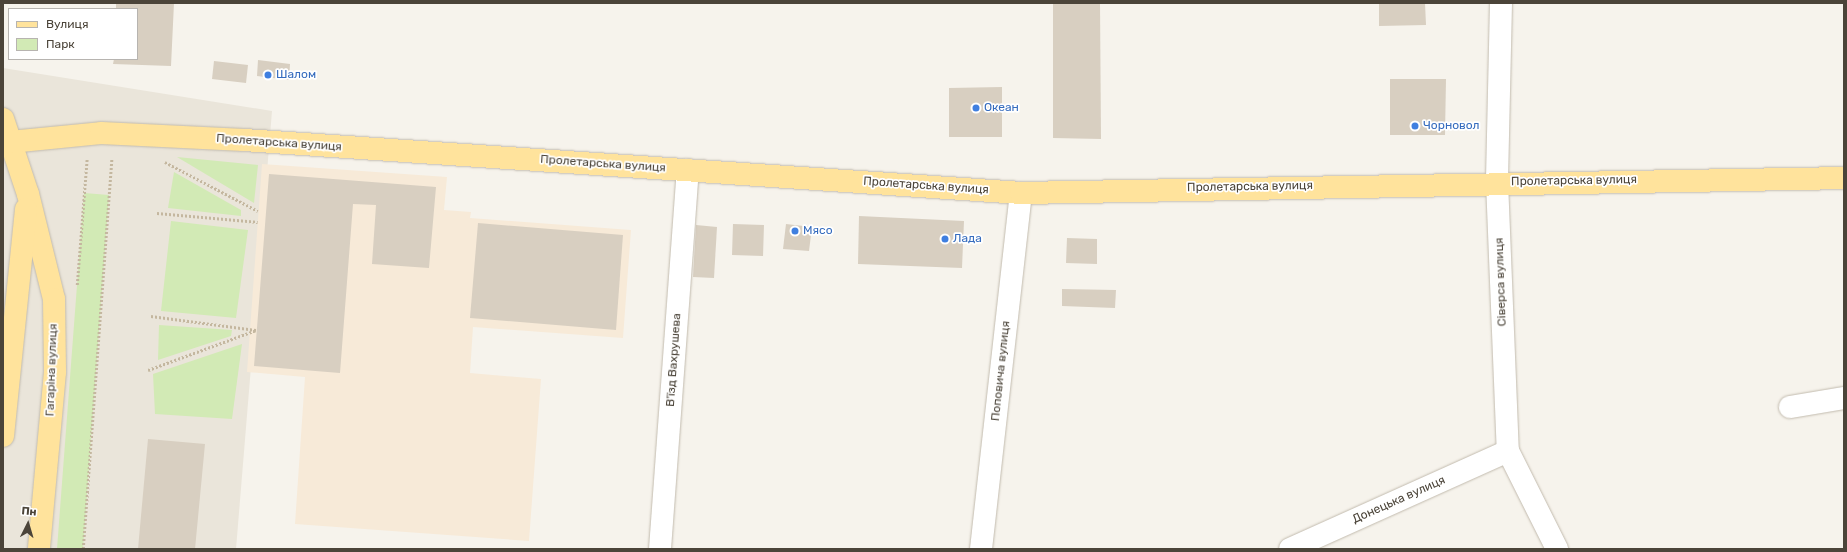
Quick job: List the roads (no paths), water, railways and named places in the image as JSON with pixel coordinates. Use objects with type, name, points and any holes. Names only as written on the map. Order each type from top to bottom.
[{"type":"main road","name":"Гагаріна вулиця","points":[[3,119],[6,143],[28,194],[54,299],[55,372],[39,549]]},
{"type":"main road","name":"Пролетарська вулиця","points":[[6,143],[114,133],[1021,193],[1497,182],[1844,178]]},
{"type":"main road","name":"Гагаріна вулиця","points":[[3,436],[28,194]]},
{"type":"street","name":"Сіверса вулиця","points":[[1501,3],[1497,182],[1508,451],[1557,549]]},
{"type":"street","name":"В'їзд Вахрушева","points":[[660,549],[688,170]]},
{"type":"street","name":"Поповича вулиця","points":[[981,549],[1021,193]]},
{"type":"street","points":[[1790,407],[1844,398]]},
{"type":"street","name":"Донецька вулиця","points":[[1290,549],[1508,451]]},
{"type":"place","name":"Шалом","points":[[268,75]]},
{"type":"place","name":"Океан","points":[[976,108]]},
{"type":"place","name":"Чорновол","points":[[1415,126]]},
{"type":"place","name":"Мясо","points":[[795,231]]},
{"type":"place","name":"Лада","points":[[945,239]]}]
